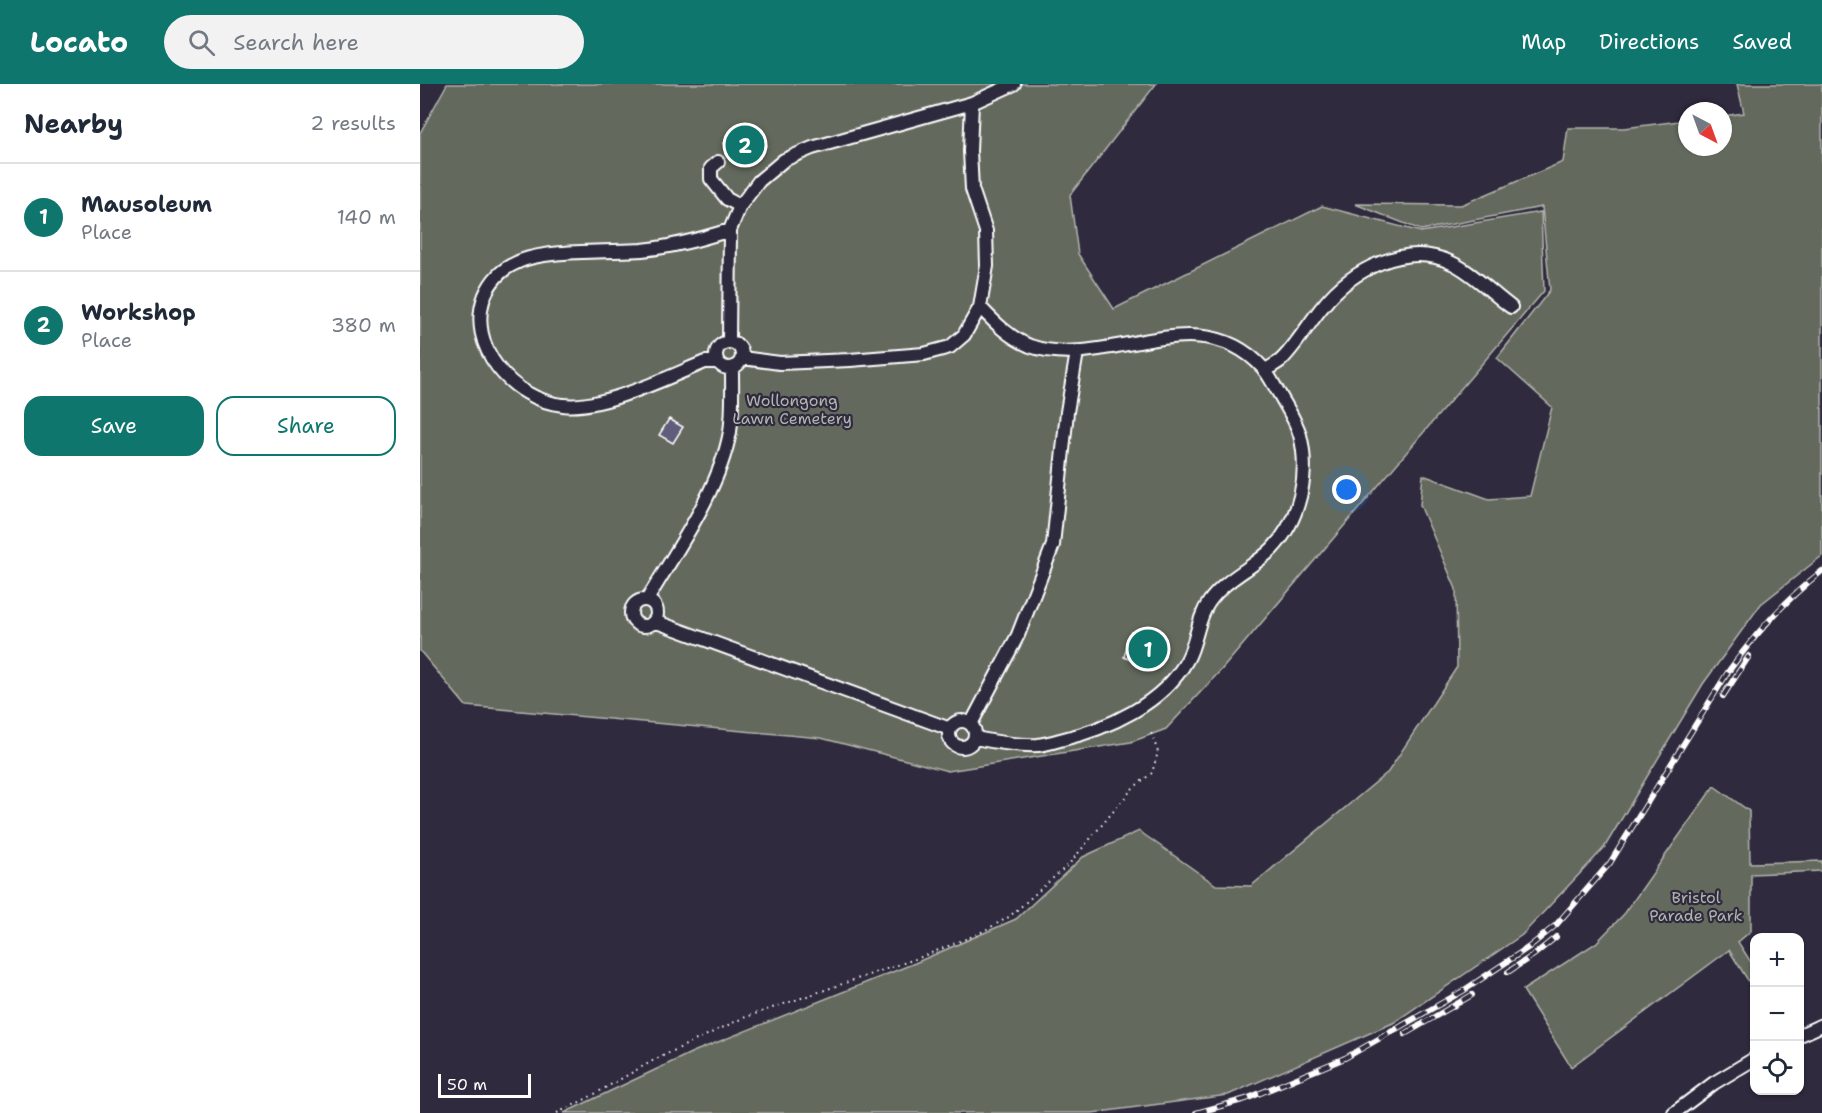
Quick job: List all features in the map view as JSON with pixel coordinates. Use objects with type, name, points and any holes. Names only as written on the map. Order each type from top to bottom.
[{"type":"street","points":[[729,342],[730,230],[740,206],[759,181],[784,160],[803,152],[972,103],[1014,84]]},
{"type":"street","points":[[742,358],[780,363],[924,354],[950,347],[964,335],[980,307],[987,266],[986,231],[972,189],[970,151],[972,103]]},
{"type":"street","points":[[718,162],[711,168],[711,179],[727,199],[740,206]]},
{"type":"street","points":[[718,362],[705,363],[591,405],[561,405],[530,395],[510,381],[497,367],[481,334],[481,313],[488,288],[495,279],[504,269],[528,258],[670,247],[730,230]]},
{"type":"street","points":[[1265,371],[1282,359],[1339,288],[1381,262],[1407,255],[1424,254],[1453,263],[1511,307]]},
{"type":"street","points":[[975,738],[1039,745],[1077,736],[1104,727],[1156,695],[1175,678],[1187,660],[1201,617],[1210,600],[1229,582],[1271,550],[1281,537],[1297,506],[1304,476],[1300,435],[1292,417],[1265,371],[1246,352],[1233,345],[1219,340],[1194,337],[1165,337],[1077,352],[1044,349],[1028,345],[1002,330],[980,307]]},
{"type":"street","points":[[729,342],[734,343],[740,349],[742,358],[738,365],[732,368],[726,368],[716,358],[718,349],[724,343],[729,342]]},
{"type":"street","points":[[971,724],[1018,635],[1053,545],[1067,412],[1077,352]]},
{"type":"street","points":[[647,600],[698,513],[719,470],[730,432],[732,368]]},
{"type":"street","points":[[647,600],[656,609],[654,621],[640,625],[631,614],[634,605],[647,600]]},
{"type":"street","points":[[654,621],[950,729]]},
{"type":"street","points":[[959,721],[971,724],[975,738],[968,746],[958,746],[950,739],[950,729],[959,721]]},
{"type":"street","points":[[1804,1033],[1822,1025]]},
{"type":"street","points":[[1674,1113],[1714,1083],[1750,1062]]},
{"type":"path","points":[[557,1113],[654,1060],[743,1018],[921,957],[978,934],[1009,917],[1070,864],[1133,788],[1152,773],[1158,752],[1150,730]]},
{"type":"green space","name":"Wollongong Lawn Cemetery","points":[[447,84],[1156,84],[1070,195],[1078,254],[1114,309],[1322,206],[1421,232],[1541,212],[1544,291],[1223,668],[1166,729],[1131,742],[948,771],[821,738],[466,706],[420,651],[420,133]]},
{"type":"green space","points":[[1737,84],[1822,84],[1822,556],[1761,604],[1703,684],[1604,848],[1522,935],[1393,1023],[1228,1095],[1092,1113],[564,1113],[693,1052],[915,963],[1016,919],[1083,857],[1139,831],[1216,885],[1251,886],[1388,772],[1457,667],[1456,589],[1420,505],[1423,475],[1489,499],[1530,496],[1552,407],[1497,358],[1550,290],[1542,207],[1421,230],[1355,204],[1461,205],[1563,162],[1568,128],[1624,128],[1678,121],[1678,156],[1732,156],[1732,115],[1744,113]]},
{"type":"green space","name":"Bristol Parade Park","points":[[1714,786],[1749,811],[1750,863],[1822,861],[1822,871],[1751,874],[1751,931],[1738,942],[1750,961],[1750,984],[1729,950],[1571,1067],[1523,990],[1596,943],[1625,913]]},
{"type":"building","points":[[747,124],[766,146],[743,165],[724,143]]},
{"type":"building","points":[[669,419],[683,427],[673,443],[659,435]]},
{"type":"building","points":[[1131,632],[1149,636],[1147,644],[1152,646],[1148,661],[1144,659],[1141,664],[1124,657]]},
{"type":"railway","points":[[1196,1113],[1246,1099],[1345,1058],[1463,991],[1529,947],[1556,925],[1610,863],[1738,658],[1783,606],[1822,571]]},
{"type":"railway","points":[[1723,696],[1749,656]]},
{"type":"railway","points":[[1508,972],[1556,937]]},
{"type":"railway","points":[[1405,1034],[1472,995]]},
{"type":"place","name":"Workshop","points":[[745,145]]},
{"type":"place","name":"Mausoleum","points":[[1148,649]]}]
